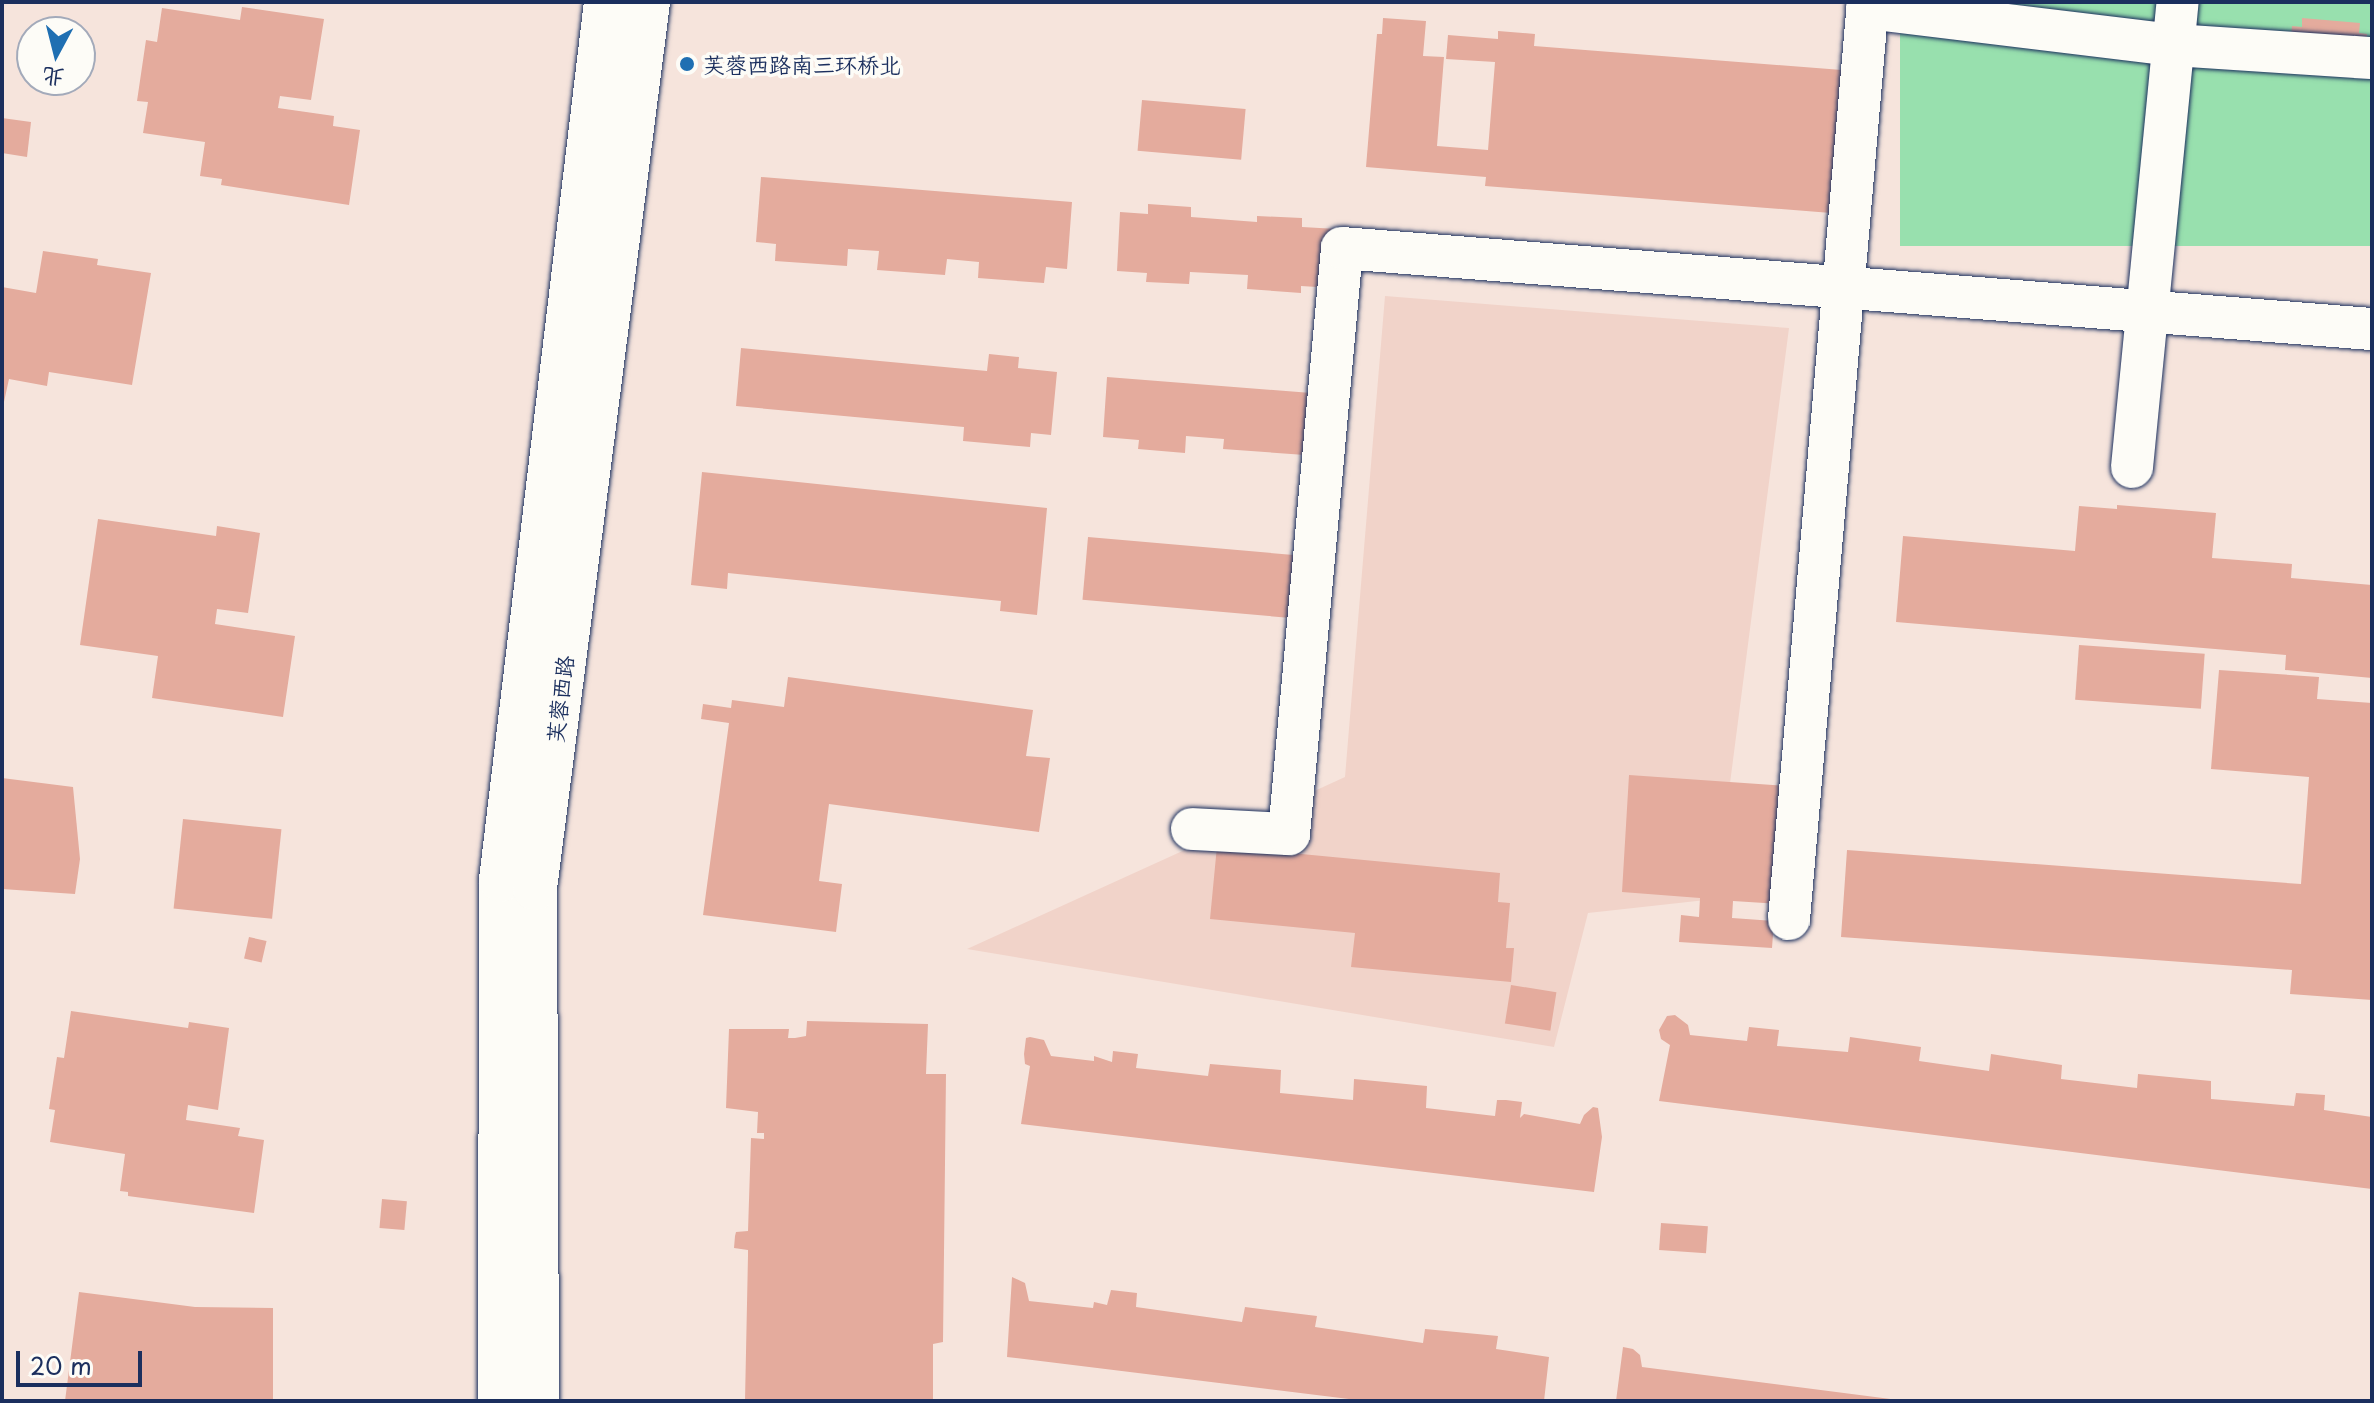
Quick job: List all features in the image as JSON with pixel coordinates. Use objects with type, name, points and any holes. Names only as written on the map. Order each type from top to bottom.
[{"type":"main road","name":"芙蓉西路","points":[[500,1401],[501,880],[606,2]]},
{"type":"main road","name":"芙蓉西路","points":[[537,1401],[535,888],[648,2]]},
{"type":"lane","points":[[2132,467],[2178,2]]},
{"type":"lane","points":[[1789,919],[1867,5],[2174,45],[2372,58]]},
{"type":"lane","points":[[1192,829],[1289,834],[1342,248],[2372,329]]},
{"type":"shaded area","points":[[1385,296],[1789,328],[1715,899],[1588,913],[1554,1047],[967,949],[1345,777]]},
{"type":"green space","points":[[1900,2],[2372,2],[2372,246],[1900,246]]},
{"type":"building","points":[[242,7],[324,19],[311,100],[280,96],[278,108],[334,116],[333,126],[360,130],[349,205],[221,185],[222,179],[200,176],[205,142],[143,133],[148,102],[137,101],[146,40],[157,42],[162,8],[240,20]]},
{"type":"building","points":[[1383,18],[1426,21],[1423,56],[1444,57],[1437,146],[1488,150],[1495,62],[1446,59],[1448,35],[1498,39],[1498,31],[1535,34],[1534,46],[1842,70],[1831,213],[1485,186],[1486,177],[1366,167],[1377,34],[1382,34]]},
{"type":"building","points":[[2302,18],[2360,23],[2359,33],[2367,34],[2366,43],[2291,36],[2292,26],[2302,27]]},
{"type":"building","points":[[1142,100],[1246,109],[1241,160],[1138,151]]},
{"type":"building","points":[[2,118],[31,122],[27,157],[2,153]]},
{"type":"building","points":[[761,177],[1072,202],[1067,269],[1046,267],[1044,283],[978,278],[979,262],[947,259],[945,275],[877,270],[879,251],[848,249],[847,266],[775,261],[776,244],[756,242]]},
{"type":"building","points":[[1148,204],[1191,207],[1191,217],[1257,222],[1257,216],[1302,218],[1302,227],[1337,229],[1333,288],[1301,286],[1301,293],[1247,289],[1248,275],[1190,272],[1189,284],[1146,282],[1147,273],[1117,271],[1120,212],[1148,214]]},
{"type":"building","points":[[43,251],[98,259],[97,265],[151,273],[132,385],[49,372],[47,386],[9,379],[2,411],[2,287],[36,293]]},
{"type":"building","points":[[741,348],[987,371],[989,354],[1019,357],[1018,368],[1057,372],[1051,435],[1031,433],[1030,447],[963,441],[964,427],[736,406]]},
{"type":"building","points":[[1107,377],[1324,394],[1319,456],[1223,449],[1224,439],[1186,436],[1185,453],[1138,449],[1139,440],[1103,437]]},
{"type":"building","points":[[702,472],[1047,508],[1037,615],[1000,611],[1001,601],[728,573],[727,589],[691,585]]},
{"type":"building","points":[[2117,505],[2216,513],[2212,558],[2292,564],[2291,578],[2372,585],[2372,678],[2285,670],[2286,655],[1896,622],[1903,536],[2075,551],[2079,506],[2117,509]]},
{"type":"building","points":[[98,519],[216,536],[217,526],[260,533],[248,613],[217,609],[215,624],[295,636],[283,717],[152,698],[158,656],[80,645]]},
{"type":"building","points":[[1088,537],[1311,557],[1306,619],[1083,600]]},
{"type":"building","points":[[2079,645],[2205,654],[2201,709],[2075,700]]},
{"type":"building","points":[[2219,670],[2319,677],[2317,699],[2372,703],[2372,1000],[2290,994],[2292,970],[1841,937],[1847,850],[2301,884],[2309,777],[2211,769]]},
{"type":"building","points":[[788,677],[1033,710],[1026,756],[1050,758],[1039,832],[829,804],[819,881],[842,884],[836,932],[703,915],[729,723],[701,719],[703,704],[731,708],[732,700],[784,707]]},
{"type":"building","points":[[1629,775],[1803,787],[1795,905],[1733,901],[1732,918],[1774,921],[1772,948],[1679,942],[1681,915],[1699,917],[1700,898],[1622,892]]},
{"type":"building","points":[[2,778],[73,787],[80,859],[75,894],[2,889]]},
{"type":"building","points":[[183,819],[281,829],[272,919],[174,909]]},
{"type":"building","points":[[1217,846],[1500,873],[1498,902],[1510,903],[1506,948],[1514,948],[1511,982],[1351,967],[1355,933],[1210,919]]},
{"type":"building","points":[[249,937],[267,941],[262,962],[244,958]]},
{"type":"building","points":[[1511,985],[1556,992],[1550,1031],[1505,1024]]},
{"type":"building","points":[[71,1011],[188,1028],[189,1022],[229,1028],[218,1110],[188,1105],[186,1120],[240,1128],[238,1136],[264,1140],[254,1213],[128,1196],[128,1192],[120,1191],[125,1154],[50,1142],[55,1110],[49,1109],[57,1057],[64,1058]]},
{"type":"building","points":[[1675,1015],[1688,1025],[1690,1035],[1747,1041],[1749,1027],[1779,1030],[1777,1046],[1848,1052],[1850,1037],[1921,1047],[1919,1061],[1989,1071],[1991,1054],[2062,1065],[2061,1079],[2137,1088],[2138,1074],[2211,1081],[2211,1099],[2294,1106],[2296,1093],[2325,1095],[2324,1110],[2372,1117],[2372,1189],[1659,1101],[1670,1045],[1661,1039],[1659,1030],[1667,1016]]},
{"type":"building","points":[[807,1021],[928,1024],[926,1074],[946,1074],[943,1342],[933,1344],[933,1401],[745,1401],[748,1250],[734,1248],[736,1232],[748,1231],[751,1138],[764,1139],[764,1133],[757,1133],[758,1112],[726,1108],[729,1029],[789,1029],[788,1038],[795,1038],[806,1036]]},
{"type":"building","points":[[1026,1038],[1044,1040],[1051,1056],[1094,1061],[1094,1056],[1112,1062],[1113,1051],[1138,1054],[1136,1068],[1208,1076],[1210,1064],[1281,1070],[1280,1093],[1353,1100],[1354,1079],[1427,1086],[1426,1108],[1495,1116],[1497,1100],[1506,1100],[1522,1102],[1520,1118],[1524,1114],[1580,1124],[1593,1107],[1598,1108],[1602,1137],[1594,1192],[1021,1124],[1030,1066],[1025,1064],[1024,1054]]},
{"type":"building","points":[[382,1199],[407,1201],[404,1230],[379,1228]]},
{"type":"building","points":[[1661,1223],[1708,1226],[1706,1253],[1659,1250]]},
{"type":"building","points":[[1012,1277],[1025,1283],[1029,1301],[1093,1308],[1094,1302],[1107,1305],[1111,1290],[1137,1293],[1136,1307],[1242,1322],[1245,1307],[1317,1316],[1315,1327],[1423,1343],[1425,1329],[1498,1336],[1496,1349],[1549,1357],[1544,1401],[1365,1401],[1007,1357]]},
{"type":"building","points":[[79,1292],[195,1307],[273,1308],[273,1401],[65,1401]]},
{"type":"building","points":[[1623,1347],[1633,1349],[1640,1355],[1642,1367],[1906,1401],[1616,1401]]},
{"type":"place","name":"芙蓉西路南三环桥北","points":[[687,64]]}]
